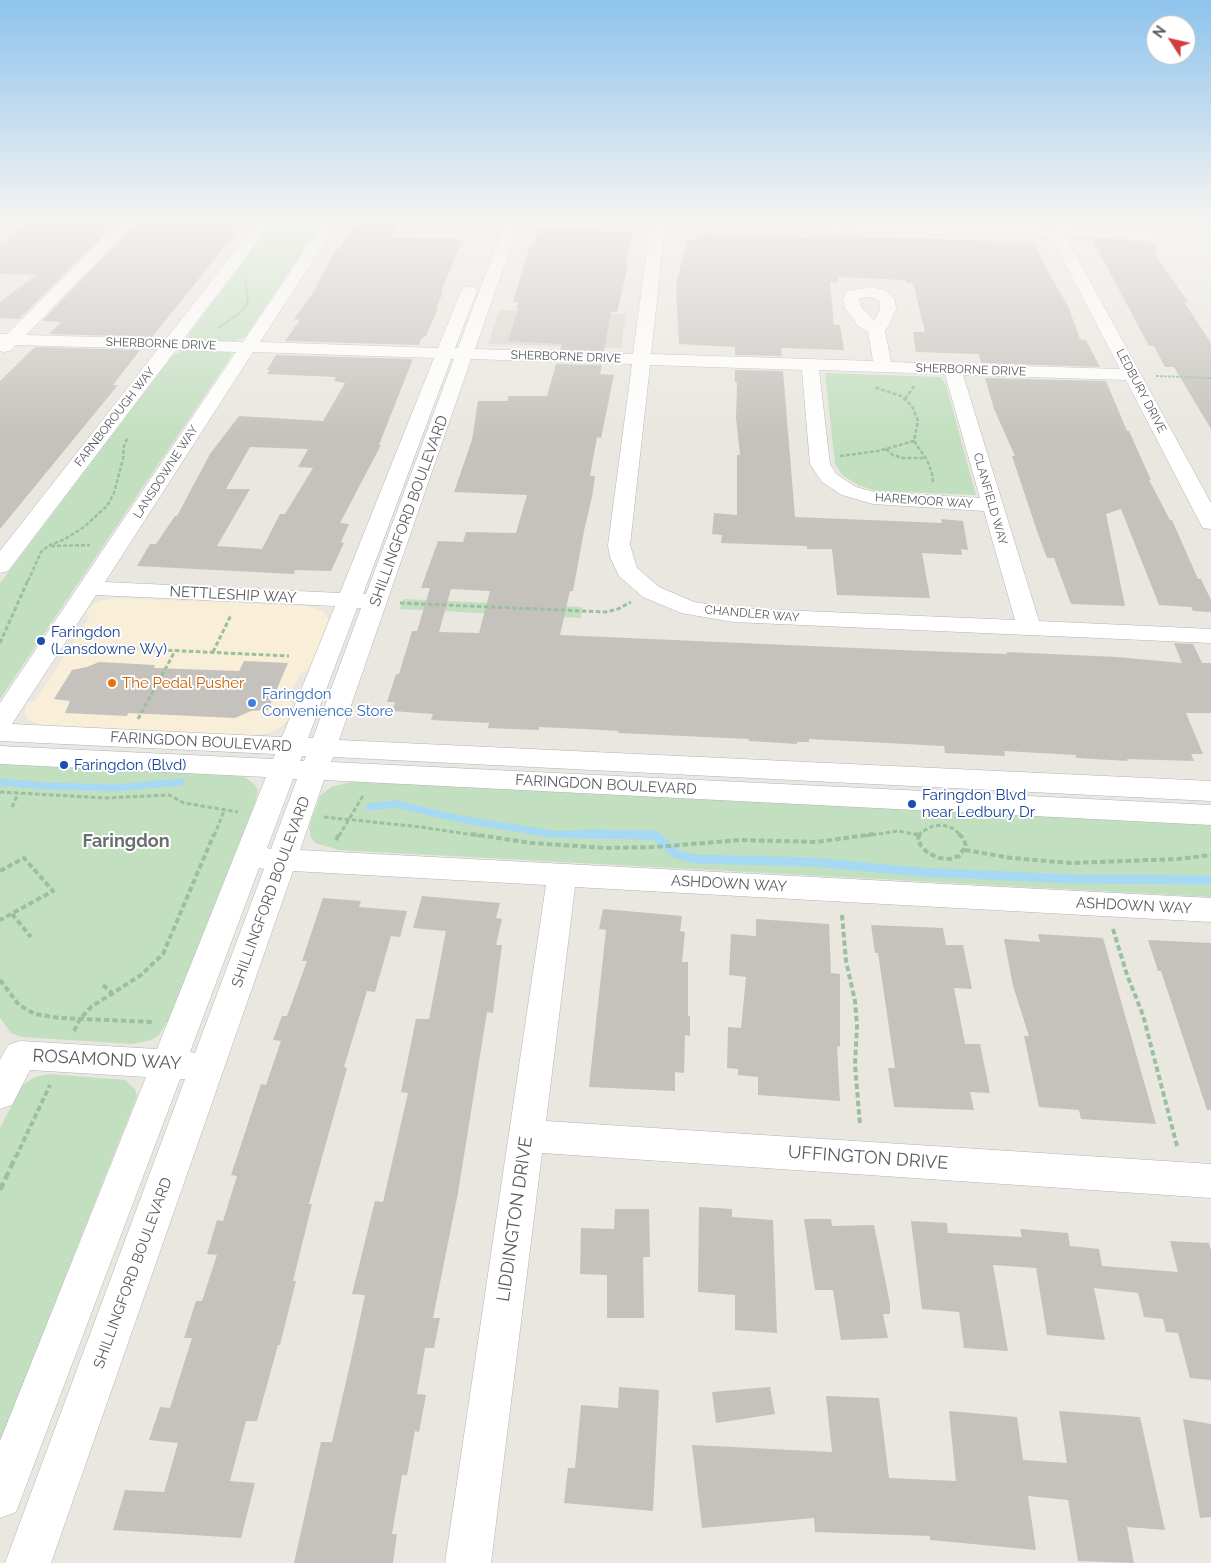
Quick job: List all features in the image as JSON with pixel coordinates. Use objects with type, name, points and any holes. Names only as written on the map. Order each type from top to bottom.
[{"type":"street","points":[[4,343],[55,293]]},
{"type":"street","name":"FARNBOROUGH WAY","points":[[0,566],[171,344],[213,293]]},
{"type":"street","name":"LANSDOWNE WAY","points":[[0,723],[285,293]]},
{"type":"street","name":"SHILLINGFORD BOULEVARD","points":[[28,1563],[283,860],[316,685],[467,293]]},
{"type":"street","name":"SHILLINGFORD BOULEVARD","points":[[0,1496],[248,858],[386,602],[465,354],[487,293]]},
{"type":"street","name":"CHANDLER WAY","points":[[649,293],[619,545],[621,558],[627,571],[651,592],[689,608],[733,615],[1211,636]]},
{"type":"street","name":"LEDBURY DRIVE","points":[[1088,293],[1211,523]]},
{"type":"street","points":[[876,330],[884,367]]},
{"type":"street","name":"SHERBORNE DRIVE","points":[[4,343],[171,344],[1132,375]]},
{"type":"street","name":"HAREMOOR WAY","points":[[810,364],[819,455],[823,471],[829,478],[855,493],[873,498],[992,505]]},
{"type":"street","name":"CLANFIELD WAY","points":[[952,369],[1029,628]]},
{"type":"street","name":"NETTLESHIP WAY","points":[[90,588],[386,602]]},
{"type":"street","name":"FARINGDON BOULEVARD","points":[[0,732],[303,758],[834,784],[1211,791]]},
{"type":"street","name":"FARINGDON BOULEVARD","points":[[0,755],[303,758]]},
{"type":"street","name":"FARINGDON BOULEVARD","points":[[834,784],[1211,815]]},
{"type":"street","name":"ASHDOWN WAY","points":[[248,858],[1211,910]]},
{"type":"street","name":"LIDDINGTON DRIVE","points":[[468,1563],[562,875]]},
{"type":"street","name":"ROSAMOND WAY","points":[[0,1094],[10,1051],[62,1058],[208,1066]]},
{"type":"street","name":"UFFINGTON DRIVE","points":[[526,1136],[1211,1181]]},
{"type":"path","points":[[216,329],[237,315],[246,306],[247,293]]},
{"type":"path","points":[[1132,375],[1211,378]]},
{"type":"path","points":[[868,385],[901,396],[912,406],[918,422],[914,441],[926,458],[932,473],[936,503]]},
{"type":"path","points":[[0,643],[39,555],[48,546],[65,539],[84,527],[107,506],[114,493],[123,459],[124,446],[130,435]]},
{"type":"path","points":[[819,455],[853,455],[886,449],[914,441]]},
{"type":"path","points":[[886,449],[893,455],[903,458],[926,458]]},
{"type":"path","points":[[17,545],[118,546]]},
{"type":"path","points":[[386,602],[606,612],[618,609],[651,592]]},
{"type":"path","points":[[213,652],[234,608]]},
{"type":"path","points":[[74,646],[289,656]]},
{"type":"path","points":[[136,724],[175,651]]},
{"type":"path","points":[[326,862],[331,849],[366,790]]},
{"type":"path","points":[[0,792],[105,798],[169,795],[184,803],[224,811],[243,812]]},
{"type":"path","points":[[12,806],[18,794]]},
{"type":"path","points":[[0,1190],[80,1019],[91,1007],[150,968],[163,954],[224,811]]},
{"type":"path","points":[[318,817],[349,819],[531,843],[606,848],[678,846],[740,840],[826,842],[898,831],[919,835]]},
{"type":"path","points":[[933,826],[949,827],[962,835],[966,842],[965,850],[959,856],[950,858],[933,856],[921,846],[919,835],[924,829],[933,826]]},
{"type":"path","points":[[965,850],[1010,858],[1071,863],[1178,859],[1211,855]]},
{"type":"path","points":[[0,871],[24,858],[53,891],[0,920]]},
{"type":"path","points":[[842,911],[846,961],[855,1001],[857,1035],[855,1065],[860,1126]]},
{"type":"path","points":[[12,914],[31,937]]},
{"type":"path","points":[[1112,926],[1143,1015],[1177,1146]]},
{"type":"path","points":[[0,980],[26,1010],[44,1017],[184,1024]]},
{"type":"path","points":[[103,985],[112,993]]},
{"type":"shaded area","points":[[499,310],[626,314],[621,348],[488,344]]},
{"type":"shaded area","points":[[116,598],[307,606],[323,611],[328,618],[328,623],[310,668],[299,675],[290,697],[289,700],[294,706],[289,719],[281,727],[269,733],[248,736],[43,725],[29,720],[25,714],[26,706],[28,703],[36,700],[90,616],[86,613],[91,606],[99,601]]},
{"type":"green space","points":[[220,293],[275,293],[245,337],[227,342],[197,341],[189,338],[190,332]]},
{"type":"green space","points":[[184,350],[229,352],[232,355],[0,699],[0,583],[172,356]]},
{"type":"green space","points":[[825,373],[941,377],[946,385],[976,495],[876,491],[858,485],[842,475],[835,464]]},
{"type":"green space","points":[[403,599],[582,607],[581,618],[400,609]]},
{"type":"green space","points":[[0,763],[239,775],[255,785],[258,790],[255,803],[169,1019],[159,1035],[151,1040],[133,1044],[21,1037],[11,1033],[0,1018]]},
{"type":"green space","points":[[355,781],[1211,824],[1211,897],[339,850],[315,843],[311,838],[309,827],[320,796],[331,787]]},
{"type":"green space","points":[[49,1074],[125,1080],[135,1089],[137,1096],[0,1442],[0,1128],[22,1085],[35,1077]]},
{"type":"building","points":[[12,293],[45,293],[19,319],[0,318],[0,302]]},
{"type":"building","points":[[69,293],[187,293],[152,337],[49,334],[61,322],[42,321]]},
{"type":"building","points":[[313,293],[443,293],[426,336],[421,339],[419,345],[285,341],[300,320],[294,319]]},
{"type":"building","points":[[516,293],[622,293],[617,312],[611,312],[604,351],[560,350],[562,344],[508,341],[518,309],[516,309],[518,302],[513,302]]},
{"type":"building","points":[[676,293],[831,293],[834,325],[840,325],[844,350],[781,348],[782,356],[735,355],[735,347],[679,344]]},
{"type":"building","points":[[915,293],[1060,293],[1068,306],[1080,339],[1086,340],[1100,367],[981,363],[979,354],[916,352],[913,332],[925,332]]},
{"type":"building","points":[[1121,293],[1182,293],[1188,302],[1184,302],[1211,343],[1211,429],[1174,367],[1165,367],[1154,346],[1149,346]]},
{"type":"building","points":[[35,347],[140,350],[113,385],[118,385],[0,529],[0,381]]},
{"type":"building","points":[[276,355],[413,359],[379,445],[381,445],[340,523],[349,524],[341,542],[344,543],[331,571],[295,570],[294,574],[137,566],[150,544],[156,544],[175,516],[177,516],[210,454],[239,416],[323,421],[345,383],[334,381],[336,377],[267,374],[270,370],[267,370]],"holes":[[[250,447],[308,449],[298,467],[313,468],[285,514],[280,514],[262,549],[217,546],[250,489],[226,489]]]},
{"type":"building","points":[[556,364],[602,365],[600,374],[614,375],[601,438],[597,437],[590,476],[595,476],[592,497],[573,591],[570,591],[560,635],[924,651],[1007,654],[1007,652],[1117,657],[1182,663],[1174,643],[1193,644],[1202,663],[1211,663],[1211,713],[1186,713],[1203,754],[1191,754],[1194,761],[1127,759],[1128,761],[1076,758],[1076,755],[1004,751],[1005,756],[945,753],[944,746],[809,739],[809,742],[797,742],[797,744],[749,741],[749,739],[618,733],[619,731],[584,729],[539,727],[539,730],[488,728],[489,723],[431,720],[433,714],[392,711],[395,702],[387,702],[396,674],[399,674],[412,631],[417,631],[430,588],[421,588],[438,541],[463,542],[466,532],[516,533],[527,495],[454,492],[472,440],[478,401],[508,401],[508,396],[547,396]],"holes":[[[451,589],[490,591],[479,633],[439,632]]]},
{"type":"building","points":[[735,370],[783,371],[795,517],[942,523],[941,519],[963,521],[968,550],[961,549],[962,555],[922,553],[930,598],[837,595],[832,549],[807,549],[807,546],[721,543],[722,535],[712,534],[714,513],[737,515],[737,455],[740,455],[736,418],[737,383],[735,382]]},
{"type":"building","points":[[985,378],[1106,381],[1127,431],[1129,431],[1151,480],[1149,480],[1170,520],[1172,520],[1198,579],[1201,579],[1211,600],[1211,612],[1193,611],[1191,607],[1159,605],[1121,509],[1106,514],[1125,606],[1071,604],[1054,558],[1047,558],[1012,456],[1015,456],[994,409]]},
{"type":"building","points":[[244,661],[288,663],[268,710],[251,711],[235,718],[128,713],[127,716],[65,713],[70,701],[54,699],[72,670],[99,662],[155,665],[154,668],[239,671]]},
{"type":"building","points":[[422,896],[500,903],[496,918],[502,919],[496,945],[502,945],[493,1013],[487,1012],[458,1193],[433,1318],[440,1318],[434,1348],[425,1348],[417,1394],[426,1395],[419,1432],[415,1431],[407,1475],[402,1475],[392,1534],[397,1534],[393,1563],[294,1563],[321,1442],[332,1442],[365,1295],[352,1294],[375,1201],[383,1202],[408,1093],[401,1092],[416,1019],[429,1019],[446,931],[413,928]]},
{"type":"building","points":[[323,898],[361,901],[359,907],[407,911],[400,937],[391,936],[375,992],[367,991],[344,1067],[347,1068],[309,1204],[312,1204],[280,1345],[278,1345],[257,1421],[246,1421],[230,1481],[255,1483],[241,1538],[113,1530],[125,1490],[164,1492],[178,1443],[149,1440],[160,1407],[170,1408],[192,1338],[184,1338],[196,1301],[202,1301],[217,1255],[207,1254],[217,1220],[223,1221],[237,1176],[231,1175],[261,1084],[266,1085],[281,1041],[273,1040],[282,1016],[287,1016],[307,961],[302,961]]},
{"type":"building","points":[[603,909],[682,916],[680,931],[685,932],[682,962],[688,962],[690,1036],[685,1035],[684,1073],[675,1072],[675,1091],[589,1087],[606,930],[599,929]]},
{"type":"building","points":[[756,919],[829,924],[831,973],[840,974],[840,1047],[837,1046],[840,1101],[758,1095],[758,1077],[738,1075],[738,1069],[727,1068],[728,1027],[741,1028],[746,977],[729,975],[731,934],[756,936]]},
{"type":"building","points":[[871,925],[943,928],[946,945],[963,945],[972,989],[954,988],[965,1044],[980,1044],[990,1093],[970,1092],[974,1110],[894,1107],[888,1068],[895,1068],[878,953],[875,953]]},
{"type":"building","points":[[1038,934],[1103,938],[1156,1124],[1081,1119],[1079,1110],[1039,1107],[1024,1036],[1029,1036],[1013,986],[1004,939],[1040,942]]},
{"type":"building","points":[[1148,940],[1211,943],[1211,1110],[1207,1110],[1161,971],[1158,971]]},
{"type":"building","points":[[699,1207],[732,1209],[732,1217],[773,1220],[777,1333],[735,1330],[735,1295],[698,1292]]},
{"type":"building","points":[[615,1209],[649,1209],[650,1257],[643,1257],[644,1318],[607,1318],[607,1275],[580,1274],[581,1228],[614,1229]]},
{"type":"building","points":[[804,1219],[831,1219],[832,1226],[874,1225],[890,1304],[890,1314],[883,1314],[888,1338],[841,1340],[833,1290],[815,1290]]},
{"type":"building","points":[[911,1221],[947,1223],[948,1233],[1022,1237],[1020,1229],[1068,1233],[1070,1246],[1099,1249],[1102,1266],[1178,1272],[1170,1241],[1209,1243],[1211,1251],[1211,1380],[1190,1378],[1178,1333],[1166,1332],[1163,1319],[1144,1317],[1138,1293],[1094,1288],[1105,1340],[1047,1335],[1036,1268],[993,1265],[1008,1351],[964,1348],[959,1312],[922,1309]]},
{"type":"building","points":[[619,1387],[659,1390],[653,1511],[564,1503],[568,1468],[575,1468],[581,1405],[618,1408]]},
{"type":"building","points":[[770,1387],[775,1414],[716,1423],[712,1392]]},
{"type":"building","points":[[826,1396],[879,1398],[889,1478],[956,1481],[949,1411],[1017,1417],[1023,1460],[1067,1463],[1059,1411],[1140,1417],[1165,1530],[1127,1527],[1134,1563],[1078,1561],[1068,1500],[1028,1496],[1036,1550],[930,1540],[930,1536],[815,1532],[814,1518],[702,1528],[692,1445],[832,1452]]},
{"type":"building","points":[[1183,1419],[1211,1424],[1211,1517],[1200,1518]]},
{"type":"waterway","points":[[0,782],[46,786],[116,788],[180,782]]},
{"type":"waterway","points":[[369,807],[396,804],[460,819],[552,834],[656,836]]},
{"type":"waterway","points":[[582,834],[655,835],[676,854],[695,859],[813,862],[919,872],[1075,879],[1211,880]]},
{"type":"place","name":"Faringdon (Lansdowne Wy)","points":[[41,641]]},
{"type":"place","name":"The Pedal Pusher","points":[[112,683]]},
{"type":"place","name":"Faringdon Convenience Store","points":[[252,703]]},
{"type":"place","name":"Faringdon (Blvd)","points":[[64,765]]},
{"type":"place","name":"Faringdon Blvd near Ledbury Dr","points":[[912,804]]},
{"type":"district","name":"Faringdon","points":[[126,842]]}]
